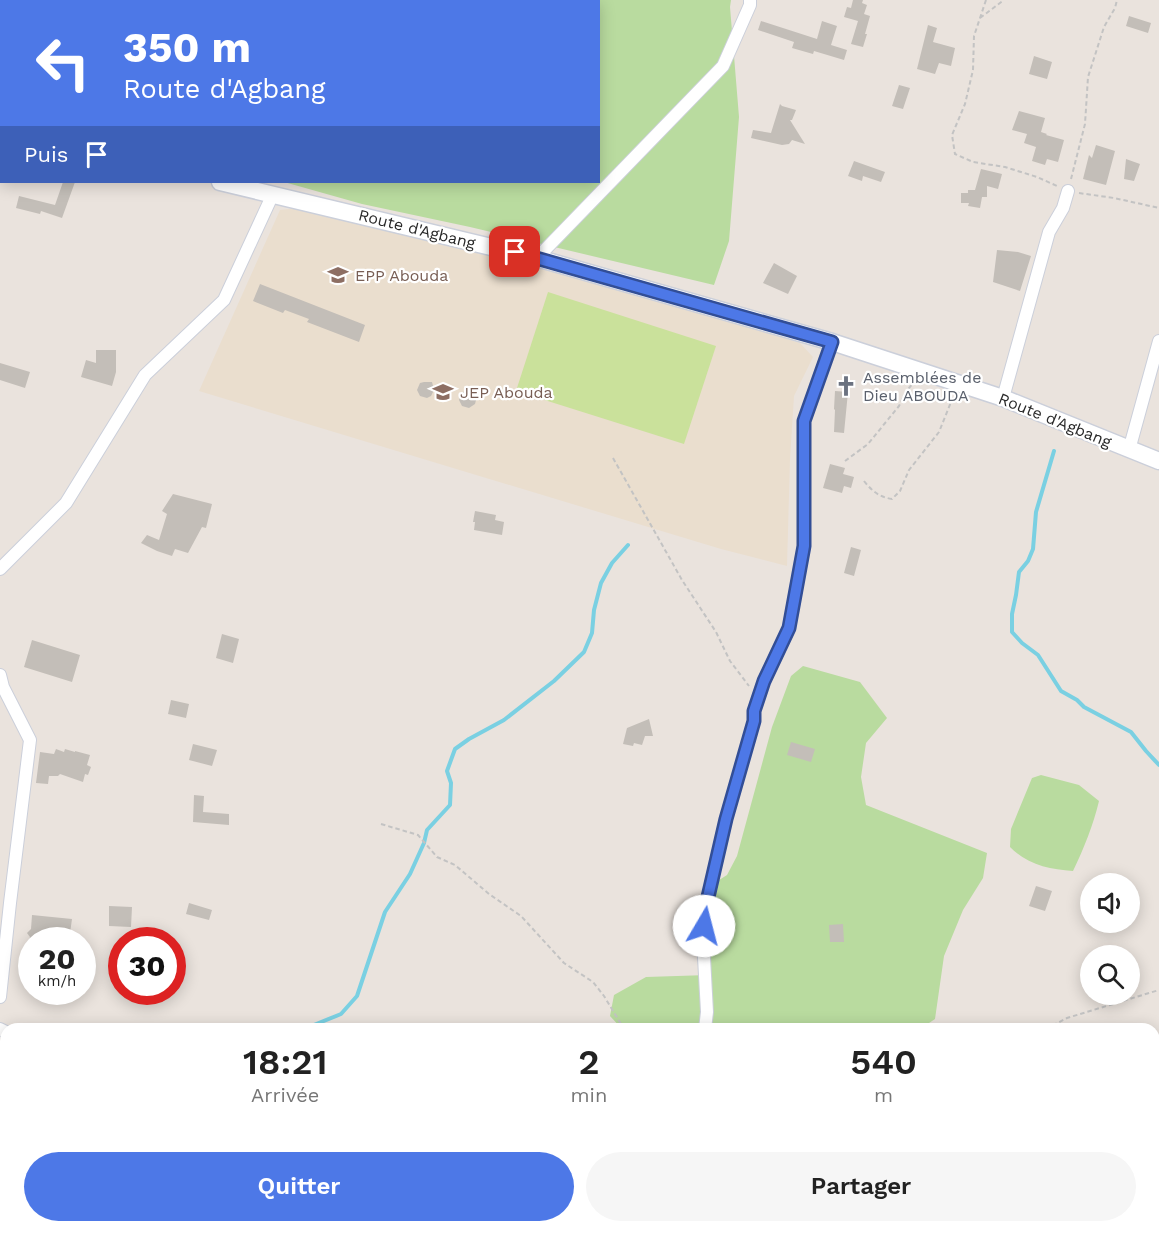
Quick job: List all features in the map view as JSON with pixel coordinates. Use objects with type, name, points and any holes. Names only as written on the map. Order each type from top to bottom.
[{"type":"main road","name":"Route d'Agbang","points":[[224,183],[537,258],[832,342],[1003,398],[1159,461]]},
{"type":"street","points":[[537,258],[723,66],[750,5],[750,0]]},
{"type":"street","points":[[1003,398],[1049,232],[1063,208],[1068,191]]},
{"type":"street","points":[[0,570],[66,503],[145,375],[224,300],[273,194]]},
{"type":"street","points":[[1129,450],[1159,341]]},
{"type":"street","points":[[706,1023],[703,939],[705,910],[726,819],[754,721],[758,697],[789,628],[804,546],[804,421],[832,342]]},
{"type":"street","points":[[0,675],[3,687],[30,740],[0,997]]},
{"type":"path","points":[[986,0],[974,36],[973,70],[965,104],[952,135],[955,154],[973,162],[1005,167],[1037,177],[1068,191],[1159,208]]},
{"type":"path","points":[[979,19],[1004,0]]},
{"type":"path","points":[[1068,191],[1085,124],[1088,77],[1104,27],[1117,0]]},
{"type":"path","points":[[845,461],[868,444],[899,406],[906,392],[922,372]]},
{"type":"path","points":[[864,481],[872,491],[883,497],[892,499],[900,491],[909,470],[939,432],[951,401],[961,384]]},
{"type":"path","points":[[613,458],[682,580],[716,632],[730,661],[758,697]]},
{"type":"path","points":[[381,824],[418,835],[437,857],[455,865],[489,894],[521,916],[564,963],[593,982],[620,1023]]},
{"type":"path","points":[[1057,1023],[1067,1018],[1159,990]]},
{"type":"shaded area","points":[[299,208],[603,284],[800,343],[813,357],[794,396],[787,566],[721,549],[199,391],[280,210]]},
{"type":"green space","points":[[600,0],[731,0],[739,117],[729,241],[714,285],[470,227],[362,204],[288,183],[600,183]]},
{"type":"green space","points":[[548,292],[716,346],[684,444],[516,391]]},
{"type":"green space","points":[[803,666],[860,682],[887,718],[866,743],[861,777],[866,805],[987,853],[983,878],[963,910],[944,956],[935,1019],[929,1023],[616,1023],[610,1016],[614,995],[646,977],[708,975],[707,931],[716,882],[727,875],[737,856],[772,727],[791,676]]},
{"type":"green space","points":[[1041,775],[1079,785],[1099,801],[1088,837],[1073,871],[1039,865],[1024,858],[1010,847],[1011,829],[1032,778]]},
{"type":"building","points":[[853,0],[863,0],[862,3],[867,5],[864,14],[870,16],[863,47],[851,44],[858,21],[844,17],[847,7],[851,8]]},
{"type":"building","points":[[1129,16],[1151,23],[1148,33],[1126,26]]},
{"type":"building","points":[[761,21],[817,39],[822,21],[837,26],[831,45],[847,50],[844,60],[814,51],[813,54],[792,48],[794,42],[758,30]]},
{"type":"building","points":[[928,25],[937,28],[933,42],[955,48],[951,66],[939,63],[935,74],[917,69]]},
{"type":"building","points":[[1034,56],[1052,62],[1047,79],[1029,74]]},
{"type":"building","points":[[899,85],[910,88],[903,109],[892,106]]},
{"type":"building","points":[[780,104],[796,110],[790,120],[805,144],[792,140],[789,144],[782,145],[751,138],[753,130],[771,133]]},
{"type":"building","points":[[1019,111],[1045,118],[1041,132],[1064,140],[1058,162],[1047,159],[1045,165],[1032,161],[1036,147],[1024,143],[1027,134],[1012,130]]},
{"type":"building","points":[[1096,145],[1115,151],[1106,185],[1083,179],[1089,155],[1092,158]]},
{"type":"building","points":[[1126,159],[1140,164],[1134,181],[1124,179]]},
{"type":"building","points":[[854,161],[885,172],[881,182],[863,176],[862,181],[848,176]]},
{"type":"building","points":[[981,169],[1002,174],[998,189],[987,186],[987,197],[982,197],[980,208],[968,206],[969,203],[961,203],[961,193],[975,190]]},
{"type":"building","points":[[63,183],[75,183],[62,218],[41,211],[40,214],[16,208],[19,196],[55,205]]},
{"type":"building","points":[[997,250],[1031,256],[1020,291],[993,282]]},
{"type":"building","points":[[774,263],[797,276],[788,294],[763,283]]},
{"type":"building","points":[[260,284],[365,325],[359,342],[307,322],[309,319],[285,310],[283,313],[253,301]]},
{"type":"building","points":[[96,350],[116,350],[116,372],[112,386],[81,377],[86,360],[96,363]]},
{"type":"building","points":[[0,363],[30,372],[25,388],[0,380]]},
{"type":"building","points":[[432,382],[434,390],[427,398],[420,396],[417,390],[420,383]]},
{"type":"building","points":[[465,390],[476,400],[475,404],[469,408],[462,406],[459,400]]},
{"type":"building","points":[[835,391],[848,392],[844,433],[834,432]]},
{"type":"building","points":[[830,464],[845,468],[843,474],[854,477],[851,488],[844,486],[842,493],[823,488]]},
{"type":"building","points":[[173,494],[212,504],[206,528],[202,527],[188,553],[175,549],[172,556],[141,543],[147,535],[159,540],[167,514],[162,511]]},
{"type":"building","points":[[475,511],[496,515],[495,520],[504,522],[502,535],[474,530]]},
{"type":"building","points":[[851,547],[861,550],[854,576],[844,573]]},
{"type":"building","points":[[222,634],[239,639],[233,663],[216,658]]},
{"type":"building","points":[[32,640],[80,655],[72,682],[24,667]]},
{"type":"building","points":[[171,700],[189,704],[186,718],[168,714]]},
{"type":"building","points":[[649,719],[653,736],[645,736],[642,745],[623,744],[627,728]]},
{"type":"building","points":[[791,742],[815,749],[811,762],[787,755]]},
{"type":"building","points":[[193,744],[217,750],[212,766],[189,760]]},
{"type":"building","points":[[56,749],[90,755],[87,765],[91,767],[88,775],[85,774],[83,782],[60,774],[49,776],[48,784],[36,783],[40,752],[54,754]]},
{"type":"building","points":[[194,795],[204,796],[203,812],[229,814],[229,825],[193,822]]},
{"type":"building","points":[[1036,886],[1052,891],[1045,911],[1029,906]]},
{"type":"building","points":[[189,903],[212,910],[209,920],[186,914]]},
{"type":"building","points":[[109,906],[132,907],[131,927],[109,926]]},
{"type":"building","points":[[32,915],[72,919],[71,927],[31,927]]},
{"type":"building","points":[[843,924],[844,942],[830,942],[829,925]]},
{"type":"waterway","points":[[1054,451],[1036,512],[1033,549],[1028,561],[1019,572],[1012,614],[1012,632],[1038,655],[1061,691],[1084,707],[1131,732],[1159,765]]},
{"type":"waterway","points":[[319,1023],[341,1014],[357,996],[385,912],[410,874],[424,843],[427,830],[450,805],[451,783],[447,771],[455,749],[504,720],[554,681],[584,652],[592,633],[594,610],[601,583],[612,563],[628,545]]},
{"type":"place","name":"EPP Abouda","points":[[338,275]]},
{"type":"place","name":"Assemblées de Dieu ABOUDA","points":[[846,386]]},
{"type":"place","name":"JEP Abouda","points":[[443,392]]},
{"type":"route","points":[[515,252],[832,342],[804,421],[804,546],[789,628],[764,681],[754,711],[754,721],[726,819],[705,910],[704,926]]}]
